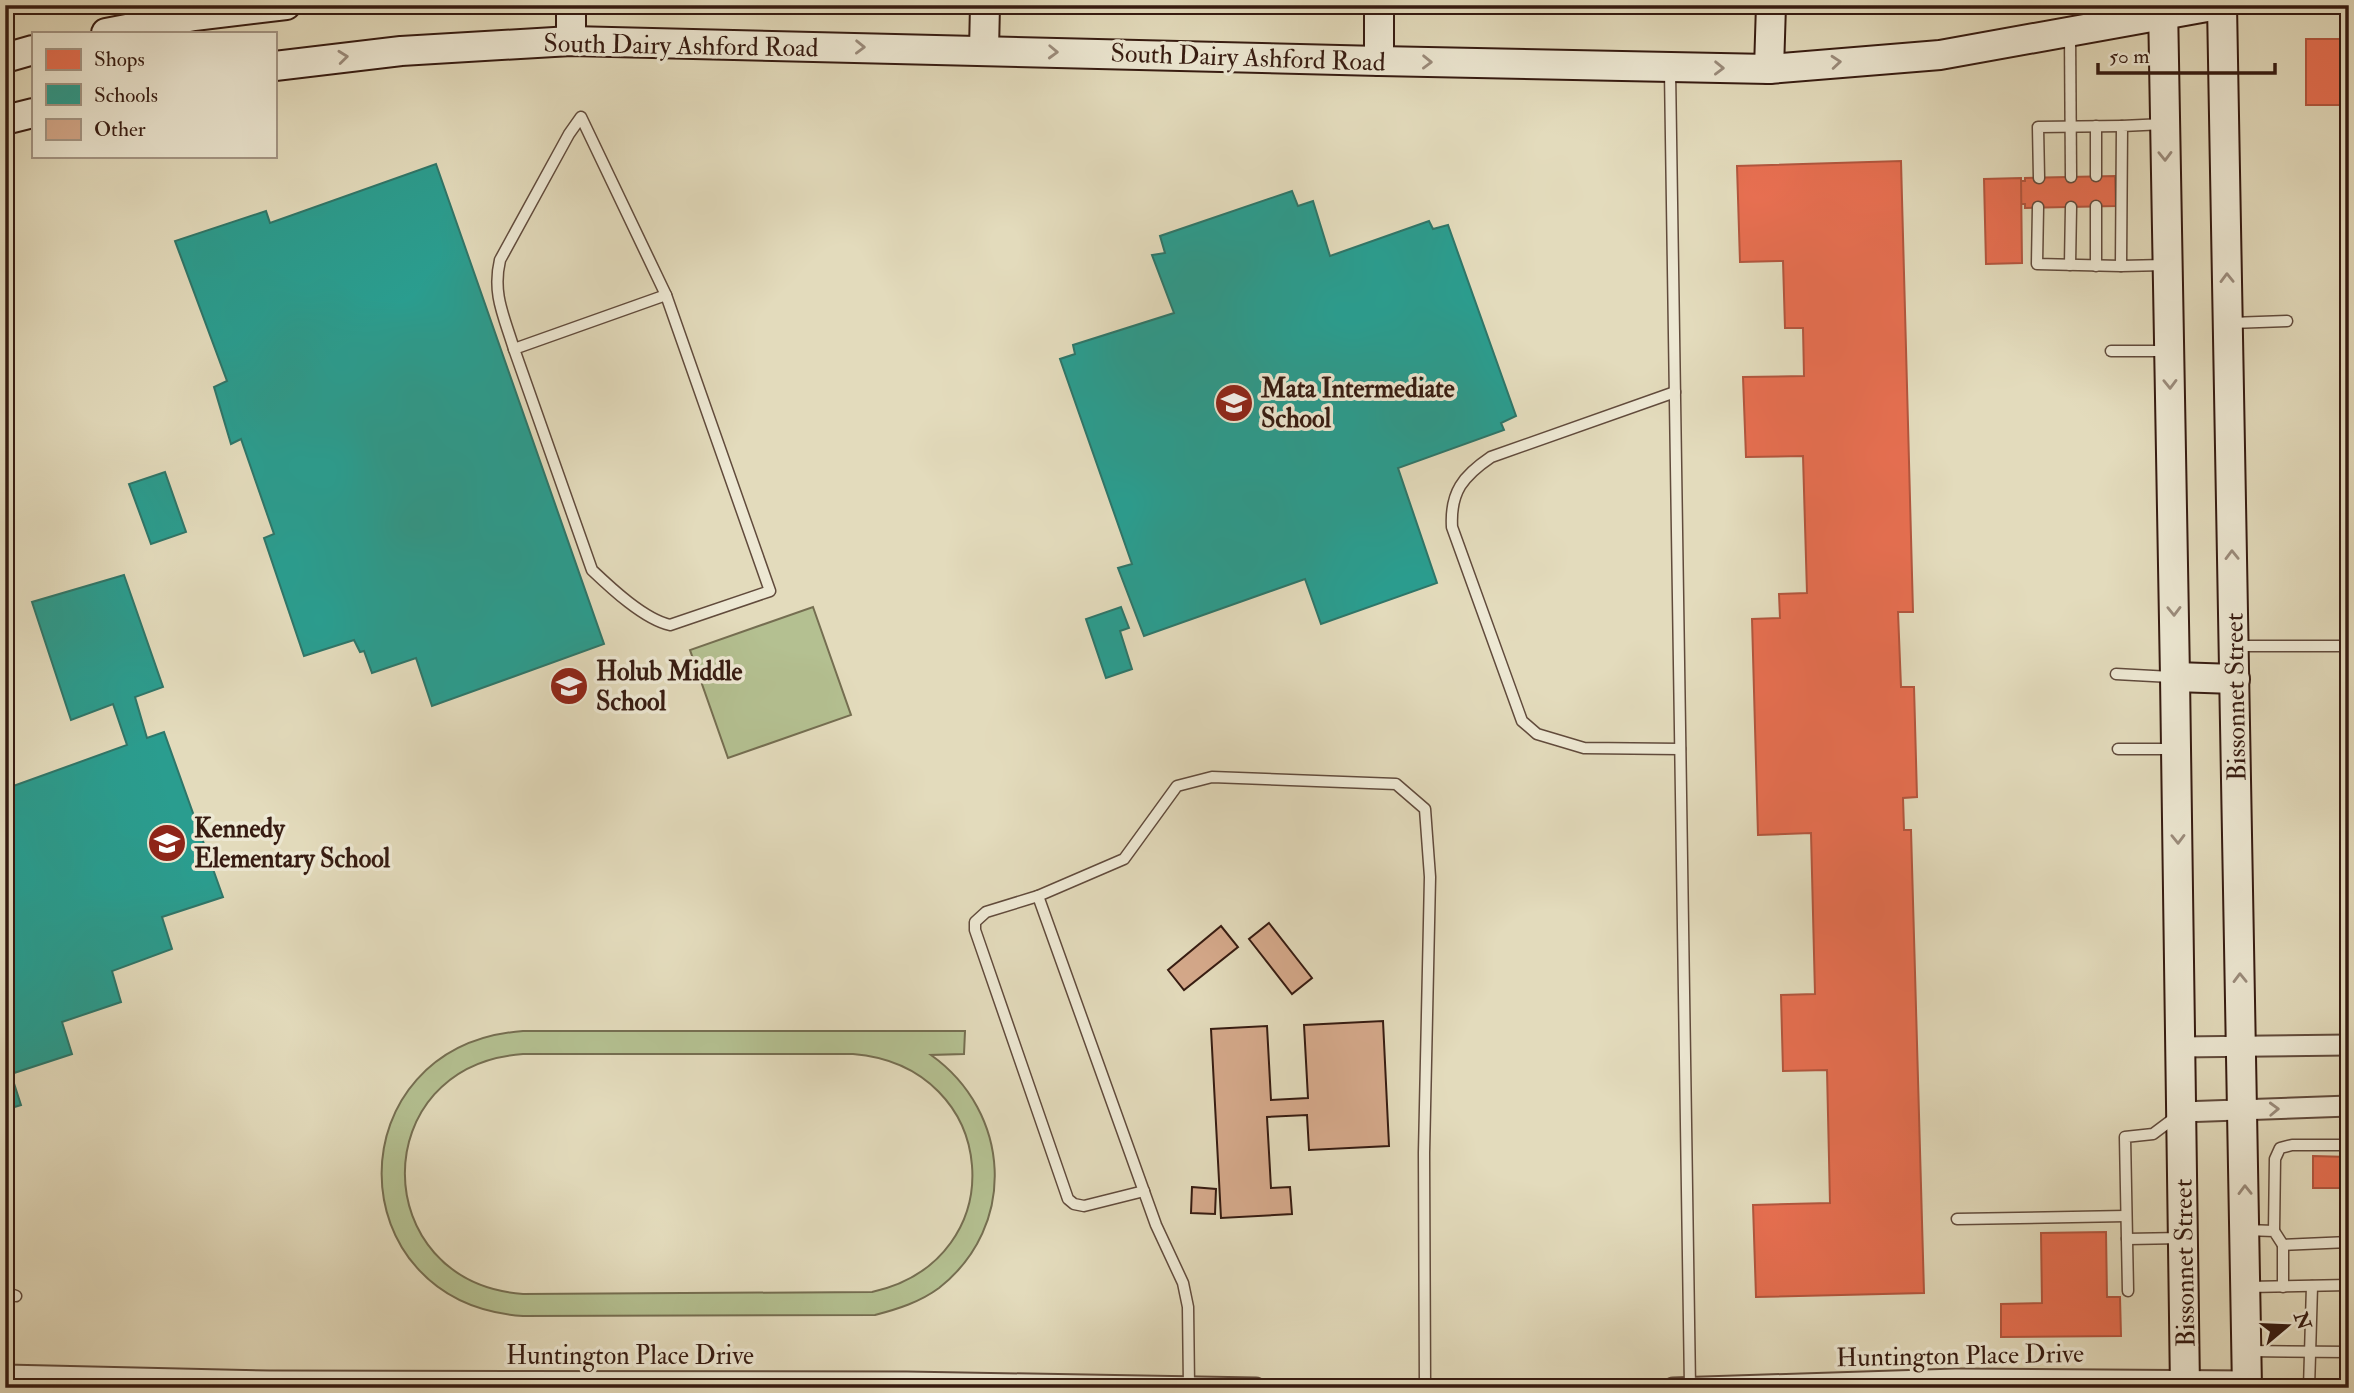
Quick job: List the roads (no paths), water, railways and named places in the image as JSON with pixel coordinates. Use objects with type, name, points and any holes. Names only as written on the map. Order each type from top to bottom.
[{"type":"main road","points":[[117,32],[195,25],[286,5]]},
{"type":"main road","points":[[571,5],[571,41]]},
{"type":"main road","points":[[984,50],[985,5]]},
{"type":"main road","points":[[1379,5],[1379,61]]},
{"type":"main road","points":[[1769,69],[1771,5]]},
{"type":"main road","name":"South Dairy Ashford Road","points":[[276,66],[426,49],[571,41],[1769,69],[1940,55],[2163,10],[2220,5]]},
{"type":"main road","name":"Bissonnet Street","points":[[2220,5],[2247,1384]]},
{"type":"main road","name":"Bissonnet Street","points":[[2163,10],[2185,1384]]},
{"type":"main road","points":[[5,58],[32,50]]},
{"type":"main road","points":[[5,120],[32,113]]},
{"type":"main road","points":[[2175,677],[2235,679]]},
{"type":"street","points":[[2180,1047],[2349,1045]]},
{"type":"street","points":[[2181,1112],[2349,1106]]},
{"type":"street","name":"Huntington Place Drive","points":[[5,1375],[270,1384],[1256,1388]]},
{"type":"street","name":"Huntington Place Drive","points":[[1673,1388],[1956,1379],[2247,1384]]},
{"type":"lane","points":[[2070,30],[2071,177]]},
{"type":"lane","points":[[1670,66],[1690,1387]]},
{"type":"lane","points":[[581,117],[666,295],[770,590],[670,625],[660,623],[608,586],[592,570],[514,349],[498,298],[496,280],[500,260],[581,117]]},
{"type":"lane","points":[[2039,177],[2038,127],[2165,124]]},
{"type":"lane","points":[[2096,126],[2096,176]]},
{"type":"lane","points":[[2121,266],[2122,126]]},
{"type":"lane","points":[[2096,206],[2096,266]]},
{"type":"lane","points":[[2038,207],[2037,264],[2168,265]]},
{"type":"lane","points":[[2070,265],[2071,207]]},
{"type":"lane","points":[[514,349],[666,295]]},
{"type":"lane","points":[[2228,323],[2287,321]]},
{"type":"lane","points":[[2111,351],[2169,351]]},
{"type":"lane","points":[[1675,392],[1491,457],[1472,470],[1458,488],[1451,507],[1452,527],[1522,721],[1537,734],[1584,748],[1681,749]]},
{"type":"lane","points":[[2234,646],[2349,646]]},
{"type":"lane","points":[[2116,674],[2175,677]]},
{"type":"lane","points":[[2118,749],[2176,749]]},
{"type":"lane","points":[[1144,1191],[1084,1206],[1074,1204],[1068,1199],[975,930],[975,922],[986,912],[1038,896],[1124,859],[1177,786],[1212,777],[1396,784],[1425,809],[1430,877],[1424,1153],[1425,1388]]},
{"type":"lane","points":[[1038,896],[1156,1225],[1183,1283],[1188,1307],[1189,1386]]},
{"type":"lane","points":[[2128,1291],[2125,1137],[2152,1135],[2181,1112]]},
{"type":"lane","points":[[2283,1287],[2283,1245],[2274,1231],[2275,1159],[2280,1148],[2292,1145],[2349,1145]]},
{"type":"lane","points":[[1957,1219],[2126,1216]]},
{"type":"lane","points":[[2246,1230],[2274,1231]]},
{"type":"lane","points":[[2127,1239],[2184,1238]]},
{"type":"lane","points":[[2283,1245],[2349,1242]]},
{"type":"lane","points":[[2247,1287],[2349,1285]]},
{"type":"lane","points":[[2309,1388],[2312,1286]]},
{"type":"lane","points":[[5,1292],[16,1296]]},
{"type":"lane","points":[[2248,1351],[2349,1352]]},
{"type":"place","name":"Mata Intermediate School","points":[[1234,403]]},
{"type":"place","name":"Holub Middle School","points":[[569,686]]},
{"type":"place","name":"Kennedy Elementary School","points":[[167,843]]}]
